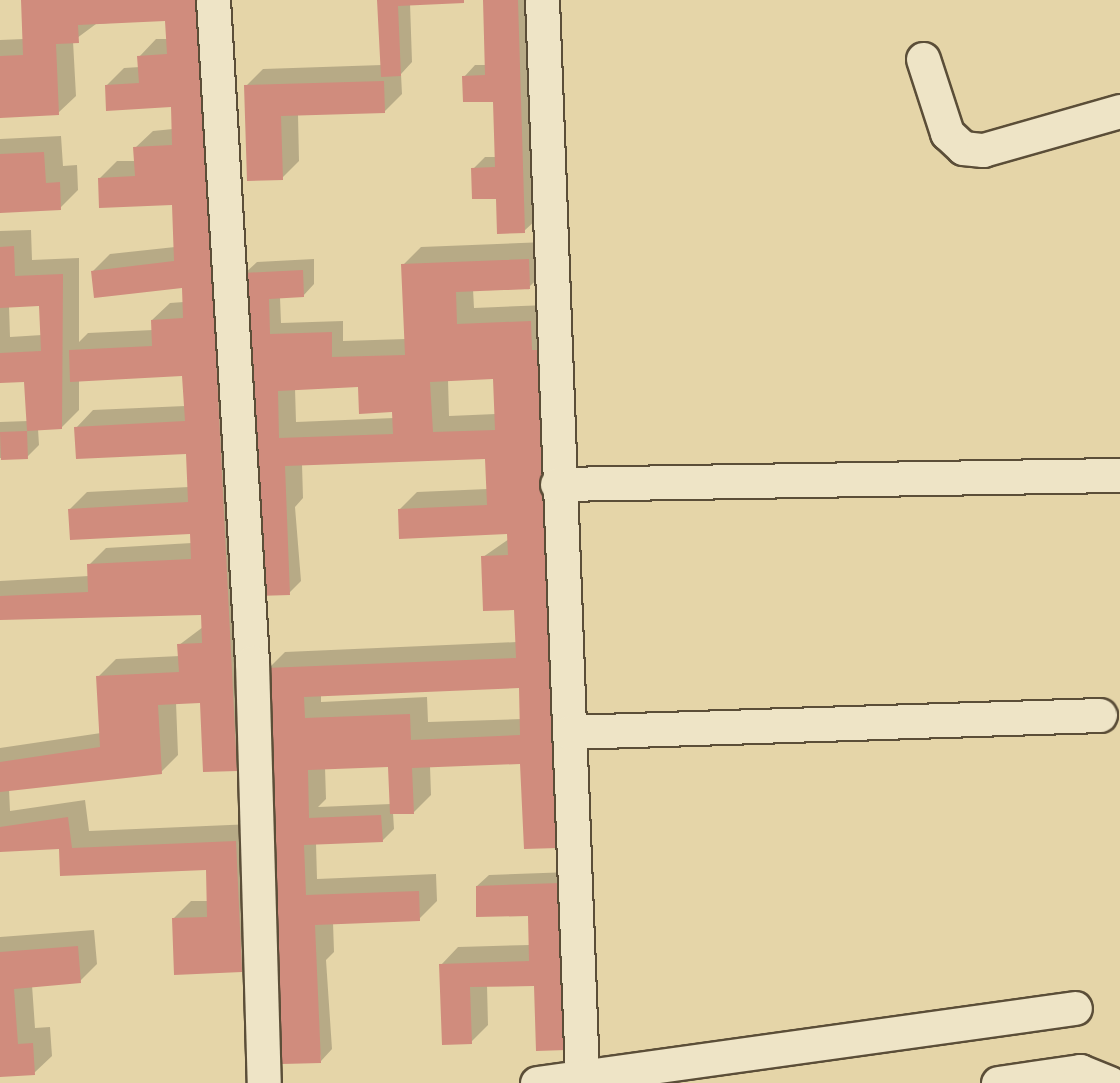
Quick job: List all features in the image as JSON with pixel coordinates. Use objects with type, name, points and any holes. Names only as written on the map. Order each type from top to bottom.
[{"type":"street","points":[[214,0],[252,662],[264,1083]]},
{"type":"street","points":[[542,0],[557,484],[582,1078]]},
{"type":"street","points":[[923,59],[947,133],[963,148],[983,150],[1120,111]]},
{"type":"street","points":[[557,484],[1120,475]]},
{"type":"street","points":[[569,732],[1100,715]]},
{"type":"street","points":[[537,1083],[1075,1008]]},
{"type":"street","points":[[998,1083],[1080,1071],[1110,1083]]},
{"type":"building","points":[[21,0],[198,0],[237,771],[203,772],[200,703],[158,705],[162,774],[0,792],[0,762],[100,747],[96,676],[179,672],[177,644],[202,643],[201,615],[0,620],[0,596],[88,592],[87,564],[191,559],[190,534],[70,540],[68,509],[188,502],[186,454],[76,459],[74,427],[185,421],[182,376],[70,382],[69,350],[152,346],[151,320],[183,318],[182,288],[94,298],[91,271],[174,261],[172,205],[99,208],[98,178],[135,176],[133,147],[172,145],[171,107],[106,111],[105,85],[139,83],[137,56],[167,54],[165,21],[78,25],[79,43],[56,44],[59,115],[0,118],[0,56],[23,55]]},
{"type":"building","points":[[377,0],[464,0],[464,3],[398,6],[401,76],[381,77]]},
{"type":"building","points":[[483,0],[518,0],[525,233],[497,234],[496,199],[472,199],[471,168],[495,167],[493,102],[463,102],[462,76],[485,75]]},
{"type":"building","points":[[384,81],[385,113],[281,116],[283,180],[247,181],[244,85]]},
{"type":"building","points":[[44,152],[46,183],[60,182],[61,210],[0,213],[0,154]]},
{"type":"building","points":[[14,246],[15,276],[63,274],[62,429],[27,431],[24,382],[0,383],[0,353],[41,351],[39,306],[0,308],[0,247]]},
{"type":"building","points":[[529,259],[530,289],[456,292],[457,324],[531,321],[532,350],[538,350],[558,848],[524,849],[520,764],[412,768],[414,814],[390,814],[388,767],[308,770],[309,818],[381,815],[383,842],[304,845],[306,895],[419,891],[420,921],[315,925],[321,1063],[282,1064],[266,668],[516,658],[514,610],[483,611],[481,556],[508,555],[507,534],[399,539],[398,509],[487,505],[485,459],[285,466],[290,595],[256,596],[243,273],[303,270],[304,297],[269,299],[270,334],[332,332],[332,357],[405,355],[401,264]],"holes":[[[493,379],[495,430],[433,432],[430,382]],[[358,387],[359,414],[392,412],[393,434],[279,438],[278,391]],[[519,688],[520,735],[411,740],[410,714],[305,718],[304,697]]]},
{"type":"building","points":[[27,431],[28,459],[1,460],[0,432]]},
{"type":"building","points":[[68,817],[72,848],[236,841],[242,972],[174,975],[172,918],[207,917],[206,870],[60,876],[59,849],[0,852],[0,827]]},
{"type":"building","points":[[560,883],[566,1050],[536,1051],[534,986],[470,987],[472,1044],[442,1045],[439,964],[529,961],[528,916],[476,917],[476,886]]},
{"type":"building","points":[[78,946],[81,983],[14,989],[18,1044],[33,1043],[35,1075],[0,1077],[0,952]]}]
